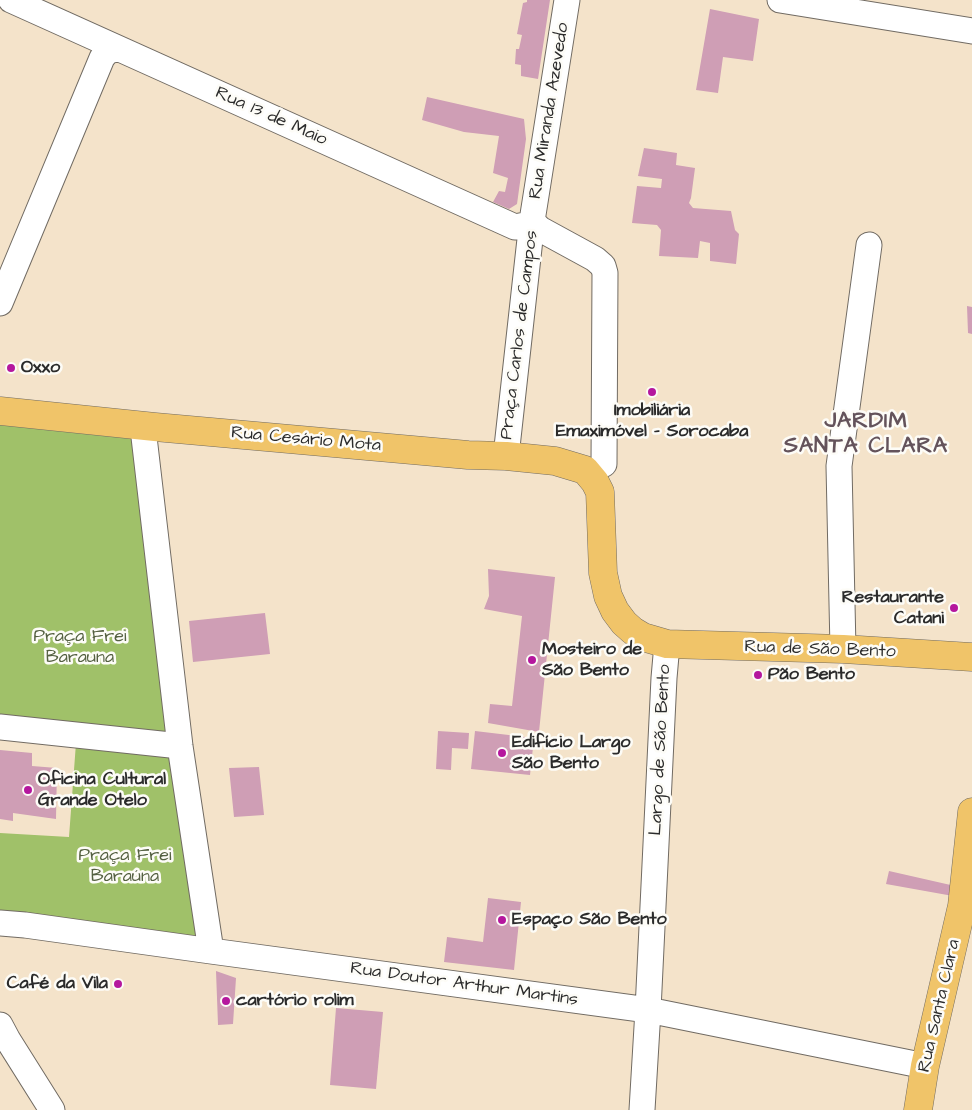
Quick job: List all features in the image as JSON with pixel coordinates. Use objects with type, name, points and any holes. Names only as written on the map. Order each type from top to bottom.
[{"type":"main road","name":"Rua Cesário Mota","points":[[0,411],[155,427],[555,461],[596,475]]},
{"type":"main road","name":"Largo de São Bento","points":[[596,475],[603,573],[608,596],[615,611],[633,631],[653,641],[667,644]]},
{"type":"main road","name":"Rua de São Bento","points":[[667,644],[843,649],[972,657]]},
{"type":"main road","name":"Rua Santa Clara","points":[[918,1110],[925,1066],[967,907],[972,812]]},
{"type":"street","name":"Rua 13 de Maio","points":[[11,0],[515,227],[532,222]]},
{"type":"street","name":"Rua Miranda Azevedo","points":[[532,222],[568,0]]},
{"type":"street","points":[[780,0],[972,31]]},
{"type":"street","points":[[0,303],[102,58],[106,53],[119,49]]},
{"type":"street","name":"Praça Carlos de Campos","points":[[506,456],[532,222]]},
{"type":"street","name":"Praça Carlos de Campos","points":[[532,222],[540,229],[595,259],[603,266],[605,273],[596,475]]},
{"type":"street","points":[[843,649],[839,466],[869,245]]},
{"type":"street","points":[[155,427],[149,429],[144,437],[180,746],[211,951]]},
{"type":"street","name":"Largo de São Bento","points":[[642,1110],[667,644]]},
{"type":"street","points":[[0,727],[180,746]]},
{"type":"street","name":"Rua Doutor Arthur Martins","points":[[0,924],[25,925],[648,1010],[925,1066]]},
{"type":"street","points":[[3,1038],[52,1110]]},
{"type":"green space","name":"Praça Frei Barauna","points":[[0,421],[129,437],[133,442],[169,734],[0,719]]},
{"type":"green space","name":"Praça Frei Baraúna","points":[[76,743],[170,755],[197,937],[0,915],[0,833],[69,837]]},
{"type":"building","points":[[527,0],[550,0],[538,79],[521,76],[521,65],[515,64],[516,49],[519,49],[522,35],[517,34],[523,3],[527,2]]},
{"type":"building","points":[[710,9],[759,19],[753,61],[723,57],[718,93],[696,90]]},
{"type":"building","points":[[427,97],[524,119],[526,139],[517,204],[509,209],[493,202],[499,191],[505,192],[508,178],[493,173],[499,136],[464,132],[422,120]]},
{"type":"building","points":[[644,148],[677,153],[676,165],[695,168],[689,203],[693,208],[731,211],[735,230],[739,234],[736,264],[710,261],[710,243],[700,241],[698,258],[659,256],[661,230],[657,225],[632,223],[637,186],[661,188],[662,179],[638,176]]},
{"type":"building","points":[[967,306],[972,307],[972,334],[968,333]]},
{"type":"building","name":"Mosteiro de São Bento","points":[[488,569],[555,577],[539,732],[488,723],[490,704],[512,706],[522,616],[484,609],[489,596]]},
{"type":"building","points":[[265,613],[270,654],[193,662],[189,621]]},
{"type":"building","name":"Edifício Largo São Bento","points":[[438,731],[469,733],[468,749],[452,748],[451,770],[436,769]]},
{"type":"building","name":"Edifício Largo São Bento","points":[[475,731],[534,738],[530,775],[471,769]]},
{"type":"building","name":"Oficina Cultural Grande Otelo","points":[[0,750],[32,753],[32,766],[57,768],[56,819],[13,813],[13,821],[0,819]]},
{"type":"building","points":[[259,767],[264,815],[234,817],[229,768]]},
{"type":"building","points":[[889,871],[955,886],[953,896],[886,884]]},
{"type":"building","name":"Espaço São Bento","points":[[488,898],[521,902],[514,970],[444,962],[447,937],[483,942]]},
{"type":"building","name":"cartório rolim","points":[[216,971],[236,978],[233,1024],[218,1025]]},
{"type":"building","points":[[336,1008],[383,1012],[376,1089],[330,1085]]},
{"type":"place","name":"Oxxo","points":[[11,368]]},
{"type":"place","name":"Imobiliária Emaximóvel - Sorocaba","points":[[652,392]]},
{"type":"place","name":"Restaurante Catani","points":[[954,608]]},
{"type":"place","name":"Mosteiro de São Bento","points":[[532,660]]},
{"type":"place","name":"Pão Bento","points":[[758,675]]},
{"type":"place","name":"Edifício Largo São Bento","points":[[502,753]]},
{"type":"place","name":"Oficina Cultural Grande Otelo","points":[[28,790]]},
{"type":"place","name":"Espaço São Bento","points":[[502,920]]},
{"type":"place","name":"Café da Vila","points":[[118,984]]},
{"type":"place","name":"cartório rolim","points":[[226,1001]]},
{"type":"district","name":"JARDIM SANTA CLARA","points":[[866,435]]}]
